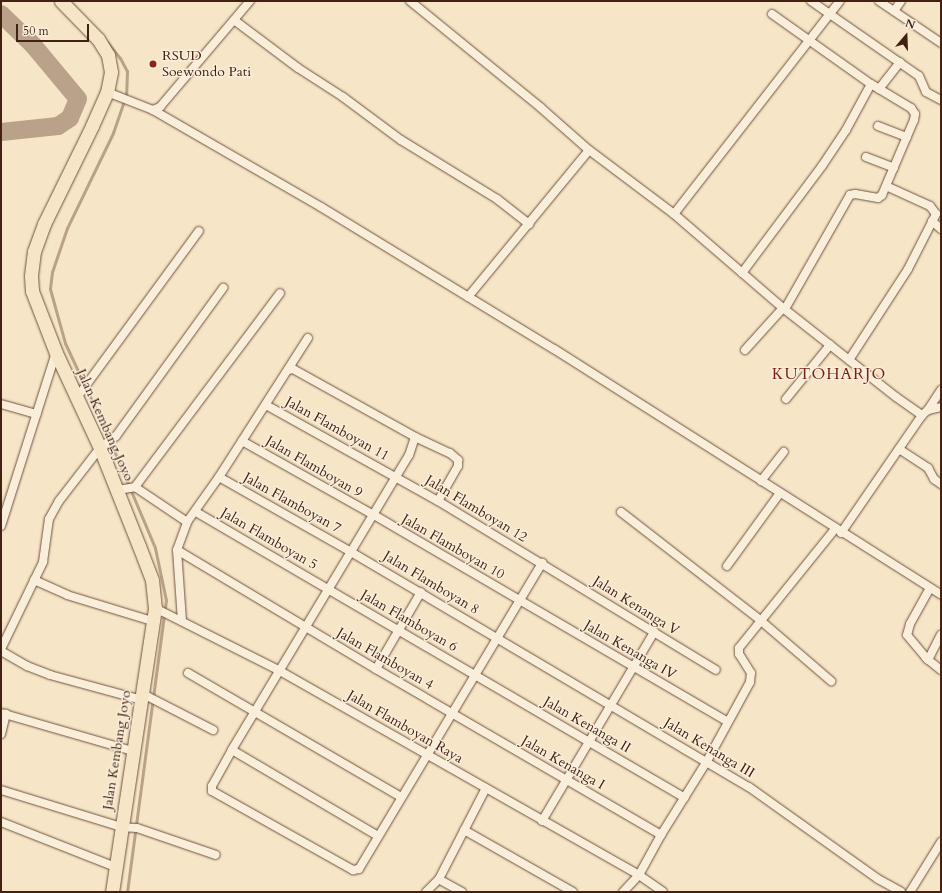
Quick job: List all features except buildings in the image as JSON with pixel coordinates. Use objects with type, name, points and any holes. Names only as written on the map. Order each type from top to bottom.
[{"type":"main road","name":"Jalan Kembang Joyo","points":[[61,1],[98,39],[108,55],[111,72],[107,92],[44,224],[34,250],[31,276],[32,292],[76,399],[100,448],[152,580],[155,608],[142,697],[120,827],[112,892]]},
{"type":"street","points":[[153,110],[160,107],[250,1]]},
{"type":"street","points":[[410,1],[540,107],[589,150],[674,214],[742,273],[830,345],[849,360],[925,412]]},
{"type":"street","points":[[811,1],[829,15],[919,76],[928,93],[941,100]]},
{"type":"street","points":[[674,214],[840,1]]},
{"type":"street","points":[[879,1],[941,43]]},
{"type":"street","points":[[894,11],[901,1]]},
{"type":"street","points":[[745,350],[784,308],[850,195],[855,194],[880,197],[914,120],[914,111],[871,84],[772,14]]},
{"type":"street","points":[[234,20],[298,68],[343,97],[401,140],[497,199],[529,224]]},
{"type":"street","points":[[879,89],[900,62]]},
{"type":"street","points":[[742,273],[822,166],[846,130],[871,84]]},
{"type":"street","points":[[107,92],[153,110],[321,207],[554,349],[838,531],[941,595]]},
{"type":"street","points":[[878,126],[907,137]]},
{"type":"street","points":[[468,297],[589,150]]},
{"type":"street","points":[[866,158],[894,168]]},
{"type":"street","points":[[849,360],[905,275],[936,214],[930,206],[886,186]]},
{"type":"street","points":[[932,221],[941,228]]},
{"type":"street","points":[[76,399],[199,230]]},
{"type":"street","points":[[213,730],[142,697],[50,675],[27,666],[1,650],[43,562],[49,519],[58,501],[100,448],[116,436],[223,288]]},
{"type":"street","points":[[135,487],[280,293]]},
{"type":"street","points":[[182,621],[177,550],[188,522],[266,405],[308,338]]},
{"type":"street","points":[[786,399],[830,345]]},
{"type":"street","points":[[1,526],[56,353]]},
{"type":"street","points":[[288,370],[294,368],[415,437],[450,453],[458,460],[458,466],[438,501]]},
{"type":"street","points":[[623,892],[639,875],[661,835],[685,798],[750,682],[751,677],[747,666],[739,654],[739,648],[760,620],[838,531],[900,449],[941,390]]},
{"type":"street","points":[[1,404],[37,414]]},
{"type":"street","name":"Jalan Flamboyan 11","points":[[266,405],[396,476]]},
{"type":"street","points":[[925,412],[941,407]]},
{"type":"street","points":[[415,437],[409,455],[232,750],[212,786],[212,791],[353,870],[359,869],[401,796],[542,563]]},
{"type":"street","name":"Jalan Flamboyan 9","points":[[242,441],[374,515]]},
{"type":"street","points":[[900,449],[928,468],[934,479],[941,484]]},
{"type":"street","points":[[761,481],[784,452]]},
{"type":"street","name":"Jalan Flamboyan 12","points":[[396,476],[542,563]]},
{"type":"street","name":"Jalan Flamboyan 7","points":[[219,477],[351,552]]},
{"type":"street","points":[[116,490],[135,487],[188,522]]},
{"type":"street","points":[[727,566],[780,493]]},
{"type":"street","name":"Jalan Flamboyan 5","points":[[196,512],[329,589]]},
{"type":"street","points":[[622,512],[760,620],[831,681]]},
{"type":"street","name":"Jalan Flamboyan 10","points":[[374,515],[519,600]]},
{"type":"street","name":"Jalan Flamboyan 4","points":[[177,550],[452,713]]},
{"type":"street","name":"Jalan Flamboyan 8","points":[[351,552],[498,638]]},
{"type":"street","name":"Jalan Kenanga V","points":[[542,563],[716,670]]},
{"type":"street","points":[[34,580],[67,595],[152,621]]},
{"type":"street","points":[[930,588],[910,624],[907,635],[928,660],[941,670]]},
{"type":"street","name":"Jalan Flamboyan 6","points":[[329,589],[475,675]]},
{"type":"street","points":[[376,669],[420,592]]},
{"type":"street","name":"Jalan Kenanga IV","points":[[519,600],[632,668],[728,722]]},
{"type":"street","name":"Jalan Flamboyan Raya","points":[[155,608],[280,671],[639,875],[663,892]]},
{"type":"street","points":[[542,821],[654,632]]},
{"type":"street","points":[[928,660],[941,635]]},
{"type":"street","name":"Jalan Kenanga III","points":[[498,638],[749,787],[878,879],[901,892]]},
{"type":"street","points":[[188,673],[401,796]]},
{"type":"street","name":"Jalan Kenanga II","points":[[475,675],[685,798]]},
{"type":"street","points":[[1,734],[4,713],[133,751]]},
{"type":"street","name":"Jalan Kenanga I","points":[[452,713],[661,835]]},
{"type":"street","points":[[232,750],[378,836]]},
{"type":"street","points":[[426,892],[439,878],[486,788]]},
{"type":"street","points":[[1,790],[120,827],[137,828],[216,855]]},
{"type":"street","points":[[1,822],[115,867]]},
{"type":"street","points":[[464,830],[573,892]]},
{"type":"street","points":[[910,892],[941,842]]},
{"type":"street","points":[[439,878],[462,892]]},
{"type":"waterway","points":[[1,14],[33,45],[78,99],[70,118],[58,126],[1,132]]},
{"type":"waterway","points":[[107,42],[120,58],[127,71],[126,95],[113,133],[67,228],[52,272],[50,289],[65,343],[104,427],[155,548],[166,600],[127,892]]},
{"type":"place","name":"RSUD Soewondo Pati","points":[[153,64]]},
{"type":"district","name":"KUTOHARJO","points":[[829,374]]}]
